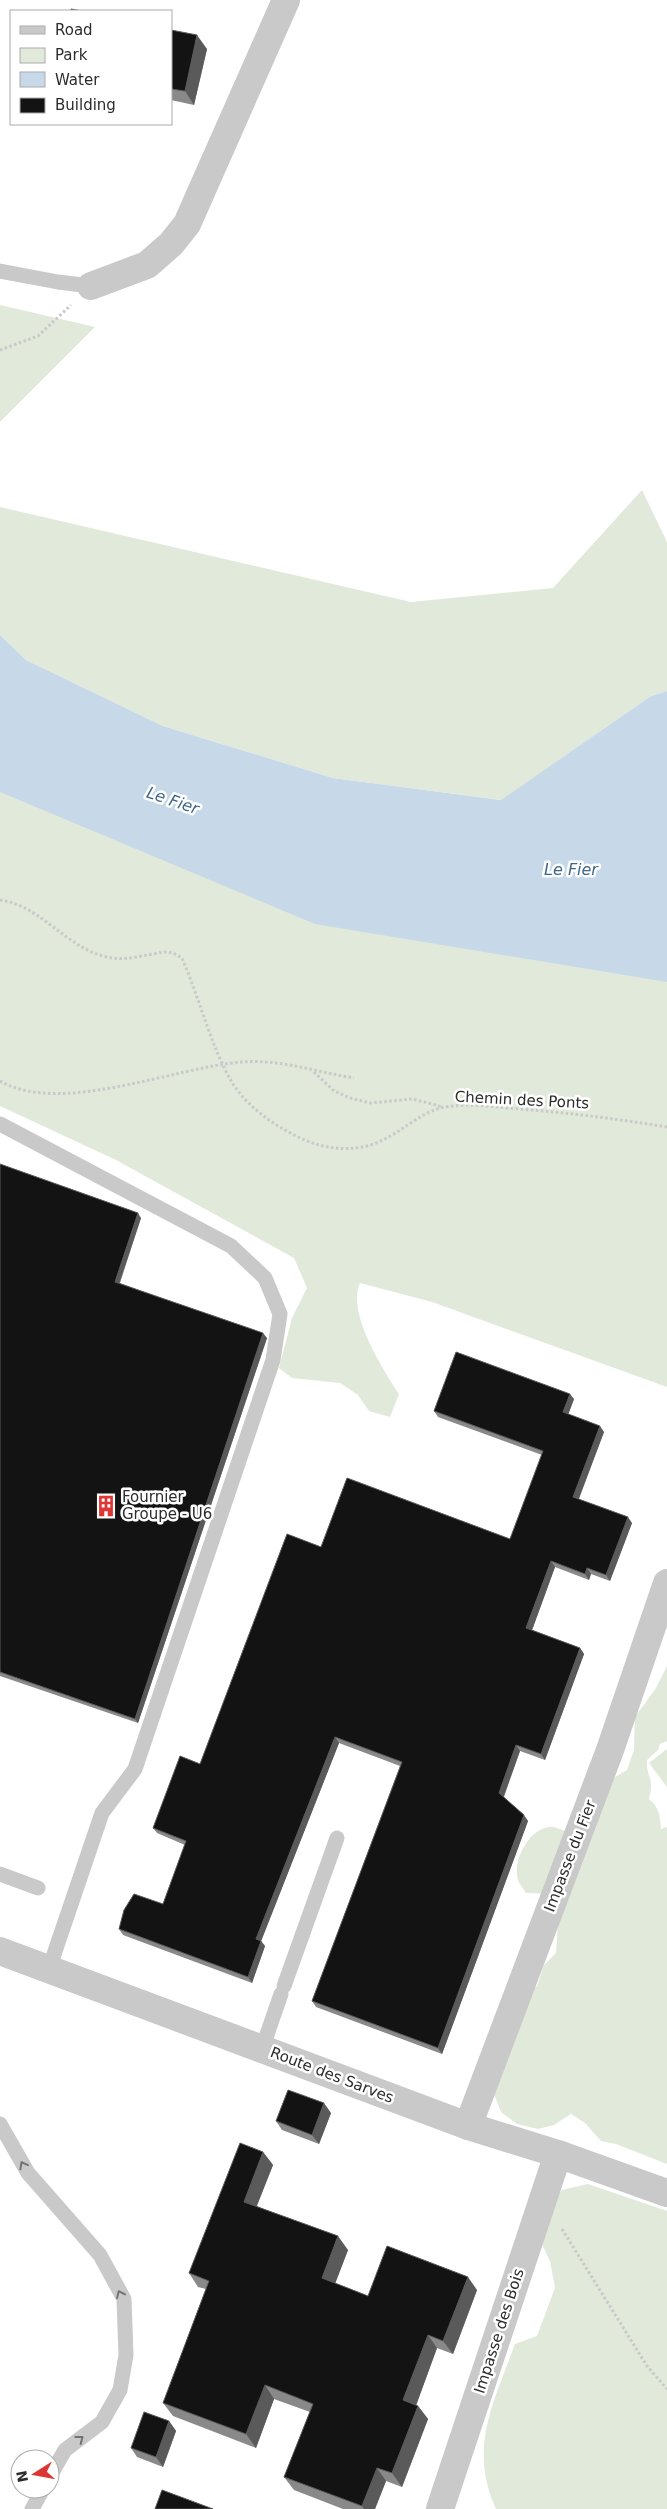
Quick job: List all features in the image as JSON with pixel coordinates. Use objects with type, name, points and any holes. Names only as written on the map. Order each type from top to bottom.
[{"type":"street","points":[[91,286],[147,265],[171,244],[187,224],[286,0]]},
{"type":"street","name":"Impasse du Fier","points":[[468,2126],[610,1750],[667,1583]]},
{"type":"street","name":"Route des Sarves","points":[[0,1951],[468,2126],[558,2154],[667,2194]]},
{"type":"street","name":"Impasse des Bois","points":[[440,2509],[558,2154]]},
{"type":"lane","points":[[0,271],[91,286]]},
{"type":"lane","points":[[0,1124],[231,1246],[265,1278],[280,1314],[273,1360],[135,1769],[102,1812],[49,1969]]},
{"type":"lane","points":[[262,2049],[337,1838]]},
{"type":"lane","points":[[0,1874],[38,1888]]},
{"type":"lane","points":[[0,2124],[28,2173],[100,2255],[124,2300],[126,2355],[120,2390],[102,2422],[65,2450],[60,2459]]},
{"type":"path","points":[[0,350],[38,336],[91,286]]},
{"type":"path","name":"Chemin des Ponts","points":[[0,900],[14,902],[33,912],[82,948],[109,958],[165,952],[173,953],[182,958],[223,1064],[234,1085],[263,1116],[305,1141],[323,1147],[347,1148],[367,1146],[389,1138],[428,1113],[443,1107],[469,1105],[585,1114],[667,1127]]},
{"type":"path","points":[[0,1081],[24,1091],[66,1094],[242,1062],[284,1063],[313,1071],[354,1078]]},
{"type":"path","points":[[313,1071],[334,1091],[350,1098],[370,1103],[413,1099],[443,1107]]},
{"type":"path","points":[[543,2198],[647,2366],[667,2389]]},
{"type":"green space","points":[[0,305],[95,327],[0,422]]},
{"type":"green space","points":[[642,490],[667,542],[667,691],[651,696],[502,800],[333,778],[163,726],[26,660],[0,635],[0,507],[411,602],[553,588]]},
{"type":"green space","points":[[0,782],[667,967],[667,1387],[432,1302],[360,1283],[357,1295],[362,1324],[376,1356],[399,1394],[390,1417],[369,1411],[358,1395],[340,1383],[292,1378],[279,1368],[292,1318],[307,1288],[294,1258],[116,1160],[0,1106]]},
{"type":"green space","points":[[667,1666],[667,1741],[660,1744],[658,1750],[647,1760],[651,1782],[649,1799],[655,1805],[658,1812],[661,1829],[667,1827],[667,2164],[616,2144],[601,2141],[585,2123],[571,2114],[554,2125],[538,2129],[517,2124],[501,2112],[494,2094],[521,1998],[537,1986],[544,1965],[556,1953],[558,1923],[551,1894],[526,1893],[518,1880],[517,1872],[520,1855],[529,1840],[542,1829],[553,1827],[567,1832],[610,1780],[627,1770],[634,1750],[635,1717],[656,1688]]},
{"type":"green space","points":[[667,1749],[667,1787],[649,1763]]},
{"type":"green space","points":[[588,2184],[667,2211],[667,2509],[496,2509],[488,2487],[484,2466],[484,2445],[492,2406],[515,2344],[537,2336],[555,2288],[550,2261],[540,2240],[543,2214],[562,2190]]},
{"type":"water","name":"Le Fier","points":[[0,635],[26,660],[163,726],[333,778],[501,800],[651,696],[667,691],[667,982],[315,924],[0,792]]},
{"type":"building","points":[[172,30],[197,35],[185,91],[172,89]]},
{"type":"building","name":"Fournier Groupe - U6","points":[[0,1164],[138,1213],[115,1282],[263,1333],[135,1719],[0,1672]]},
{"type":"building","points":[[456,1352],[570,1394],[563,1412],[600,1426],[573,1497],[628,1517],[606,1575],[587,1568],[585,1574],[551,1561],[526,1628],[580,1648],[541,1754],[516,1745],[499,1793],[524,1815],[438,2048],[312,2001],[402,1762],[335,1737],[256,1939],[261,1941],[248,1977],[119,1929],[124,1910],[134,1894],[163,1904],[186,1841],[153,1828],[180,1756],[200,1764],[287,1534],[321,1547],[347,1478],[510,1539],[543,1451],[434,1411]]},
{"type":"building","points":[[288,2090],[324,2103],[312,2135],[276,2121]]},
{"type":"building","points":[[240,2143],[263,2152],[244,2202],[338,2236],[322,2278],[368,2296],[387,2246],[468,2277],[443,2341],[428,2335],[403,2400],[418,2406],[392,2473],[377,2468],[362,2506],[284,2477],[313,2404],[265,2385],[246,2434],[163,2403],[209,2281],[189,2273]]},
{"type":"building","points":[[144,2412],[169,2421],[156,2457],[131,2448]]},
{"type":"building","points":[[162,2490],[213,2509],[155,2509]]},
{"type":"place","name":"Fournier Groupe - U6","points":[[106,1506]]}]
